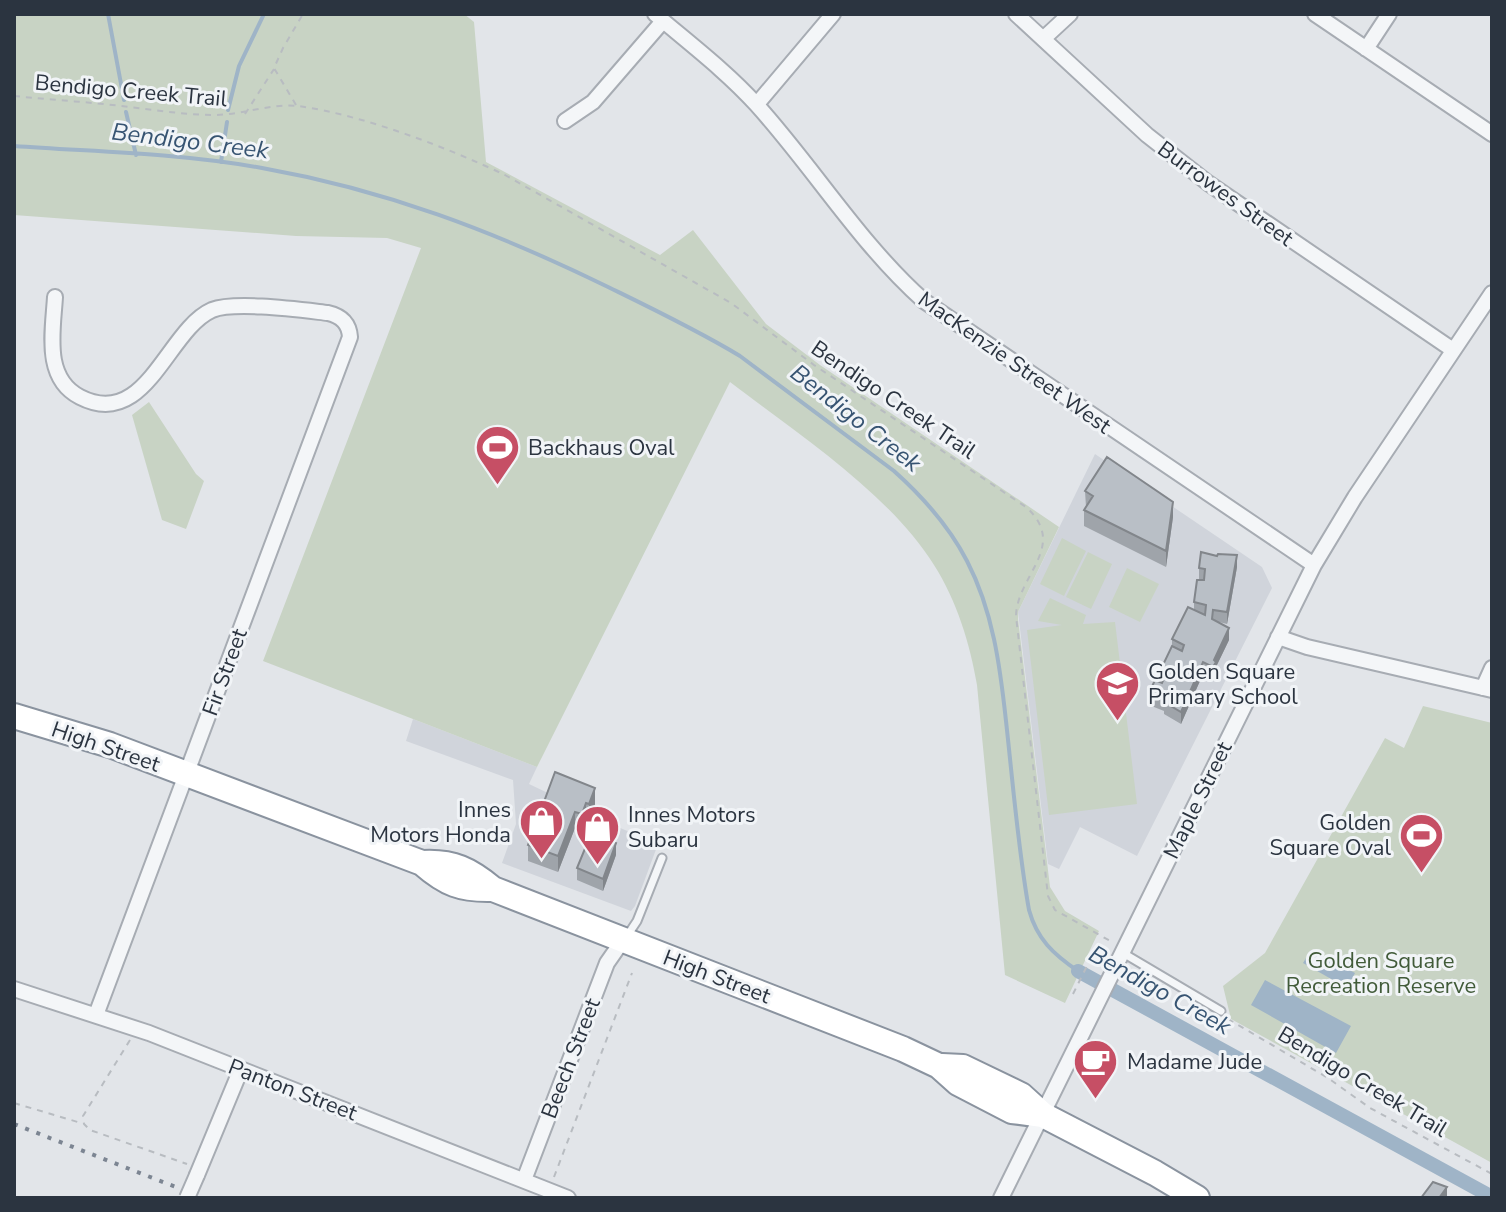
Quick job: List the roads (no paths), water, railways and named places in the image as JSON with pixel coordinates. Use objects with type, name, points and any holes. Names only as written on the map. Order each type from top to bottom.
[{"type":"highway","name":"High Street","points":[[14,716],[110,745],[422,863],[442,861],[473,873],[493,889],[854,1029],[939,1066],[958,1083],[1012,1111],[1043,1115],[1197,1198]]},
{"type":"street","points":[[757,104],[833,14]]},
{"type":"street","name":"Burrowes Street","points":[[1016,14],[1147,135],[1208,183],[1453,350]]},
{"type":"street","points":[[1043,39],[1070,14]]},
{"type":"street","points":[[1315,14],[1492,134]]},
{"type":"street","points":[[1366,49],[1389,14]]},
{"type":"street","points":[[565,121],[593,102],[659,17]]},
{"type":"street","name":"MacKenzie Street West","points":[[659,17],[757,104],[873,249],[924,301],[1314,565]]},
{"type":"street","name":"Maple Street","points":[[1001,1198],[1314,565],[1350,504],[1492,293]]},
{"type":"street","name":"Fir Street","points":[[55,297],[52,344],[55,367],[68,388],[96,402],[116,402],[136,393],[198,319],[222,307],[328,313],[340,317],[349,329],[348,346],[96,1015]]},
{"type":"street","points":[[1278,637],[1307,647],[1488,689],[1492,668]]},
{"type":"street","name":"Beech Street","points":[[524,1180],[607,963],[623,940]]},
{"type":"street","name":"Panton Street","points":[[14,989],[136,1028],[568,1198]]},
{"type":"street","points":[[187,1198],[241,1069]]},
{"type":"lane","points":[[623,940],[637,921],[662,858]]},
{"type":"lane","points":[[1122,952],[1221,1011]]},
{"type":"water","points":[[1311,950],[1355,973],[1347,988],[1303,963]]},
{"type":"water","points":[[1265,980],[1351,1026],[1336,1053],[1251,1005]]},
{"type":"waterway","points":[[108,14],[124,100]]},
{"type":"waterway","points":[[228,110],[239,66],[264,14]]},
{"type":"waterway","points":[[126,112],[136,155]]},
{"type":"waterway","points":[[221,162],[227,122]]},
{"type":"waterway","name":"Bendigo Creek","points":[[14,146],[170,156],[262,168],[352,188],[480,230],[564,266],[724,346],[894,471],[944,524],[967,561],[983,599],[1001,680],[1029,910],[1047,945],[1078,971]]},
{"type":"waterway","name":"Bendigo Creek","points":[[1078,971],[1492,1197]]},
{"type":"railway","points":[[14,1124],[204,1198]]},
{"type":"place","name":"Backhaus Oval","points":[[497,486]]},
{"type":"place","name":"Golden Square Primary School","points":[[1117,723]]},
{"type":"place","name":"Innes Motors Honda","points":[[542,861]]},
{"type":"place","name":"Innes Motors Subaru","points":[[597,866]]},
{"type":"place","name":"Golden Square Oval","points":[[1422,874]]},
{"type":"place","name":"Madame Jude","points":[[1096,1100]]},
{"type":"park label","name":"Golden Square Recreation Reserve","points":[[1381,972]]}]
